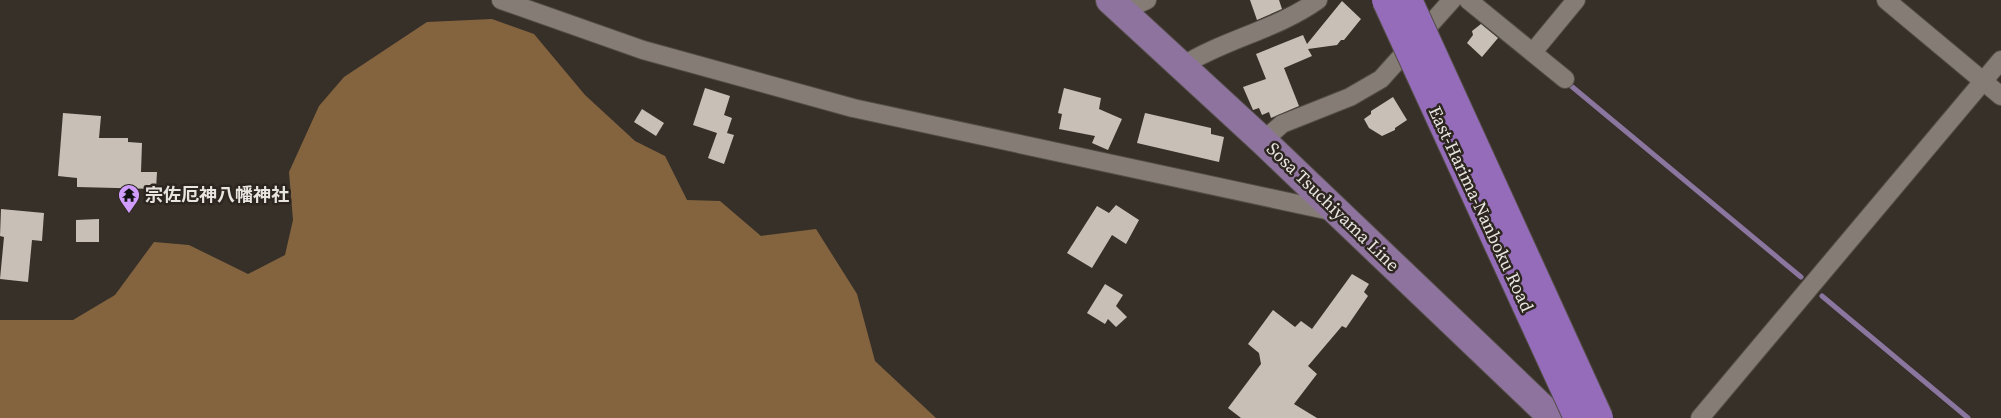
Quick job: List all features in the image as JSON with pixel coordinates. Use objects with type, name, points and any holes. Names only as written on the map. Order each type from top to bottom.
[{"type":"highway","name":"East-Harima-Nanboku Road","points":[[1386,0],[1578,418]]},
{"type":"highway","name":"East-Harima-Nanboku Road","points":[[1408,0],[1599,418]]},
{"type":"main road","name":"Sosa Tsuchiyama Line","points":[[1116,6],[1263,141],[1552,418]]},
{"type":"street","points":[[501,0],[643,50],[853,108],[1337,212]]},
{"type":"street","points":[[1116,6],[1147,0]]},
{"type":"street","points":[[1182,66],[1200,55],[1297,15],[1318,0]]},
{"type":"street","points":[[1263,141],[1282,124],[1350,97],[1381,79],[1452,0]]},
{"type":"street","points":[[1468,0],[1565,79]]},
{"type":"street","points":[[1533,52],[1576,0]]},
{"type":"street","points":[[1886,0],[2001,96]]},
{"type":"street","points":[[1700,418],[2001,60]]},
{"type":"shaded area","points":[[492,19],[534,34],[585,95],[635,141],[665,156],[687,200],[720,201],[761,236],[816,229],[857,294],[875,361],[936,418],[0,418],[0,320],[73,320],[115,295],[154,242],[189,245],[248,274],[285,255],[293,220],[289,172],[319,106],[344,77],[427,22]]},
{"type":"building","points":[[1250,0],[1279,0],[1282,9],[1257,20]]},
{"type":"building","points":[[1342,1],[1361,19],[1344,40],[1341,40],[1337,45],[1308,49],[1312,56],[1284,68],[1299,106],[1271,118],[1269,112],[1262,115],[1259,108],[1253,110],[1243,87],[1266,79],[1256,54],[1303,35],[1307,44]]},
{"type":"building","points":[[1481,24],[1498,38],[1482,57],[1467,43],[1473,35],[1472,31]]},
{"type":"building","points":[[705,88],[730,96],[724,115],[732,118],[727,133],[734,135],[724,164],[708,158],[717,133],[693,125]]},
{"type":"building","points":[[1064,88],[1101,98],[1099,109],[1122,119],[1108,150],[1092,143],[1095,136],[1059,129],[1062,114],[1058,113]]},
{"type":"building","points":[[1393,97],[1407,120],[1395,128],[1395,130],[1382,136],[1369,128],[1364,119],[1371,114],[1371,111]]},
{"type":"building","points":[[642,109],[664,123],[656,136],[634,122]]},
{"type":"building","points":[[63,113],[101,116],[99,138],[128,138],[128,142],[142,143],[141,172],[157,172],[156,189],[77,187],[77,178],[58,176]]},
{"type":"building","points":[[1145,113],[1211,128],[1211,134],[1224,137],[1219,162],[1137,143]]},
{"type":"building","points":[[1116,205],[1139,220],[1126,244],[1112,235],[1092,268],[1067,253],[1097,206],[1109,213]]},
{"type":"building","points":[[1,209],[44,213],[42,241],[32,240],[28,282],[0,279],[4,237],[0,236]]},
{"type":"building","points":[[99,219],[99,242],[76,242],[76,220]]},
{"type":"building","points":[[1352,274],[1369,284],[1364,292],[1368,296],[1346,328],[1342,326],[1308,366],[1317,374],[1294,404],[1317,418],[1241,418],[1228,408],[1261,364],[1259,353],[1248,344],[1273,310],[1295,327],[1301,321],[1312,329]]},
{"type":"building","points":[[1105,284],[1123,295],[1116,306],[1127,317],[1116,327],[1108,319],[1105,324],[1087,313]]},
{"type":"waterway","points":[[1570,85],[1801,277]]},
{"type":"waterway","points":[[1822,296],[1968,418]]},
{"type":"place","name":"宗佐厄神八幡神社","points":[[129,214]]}]
